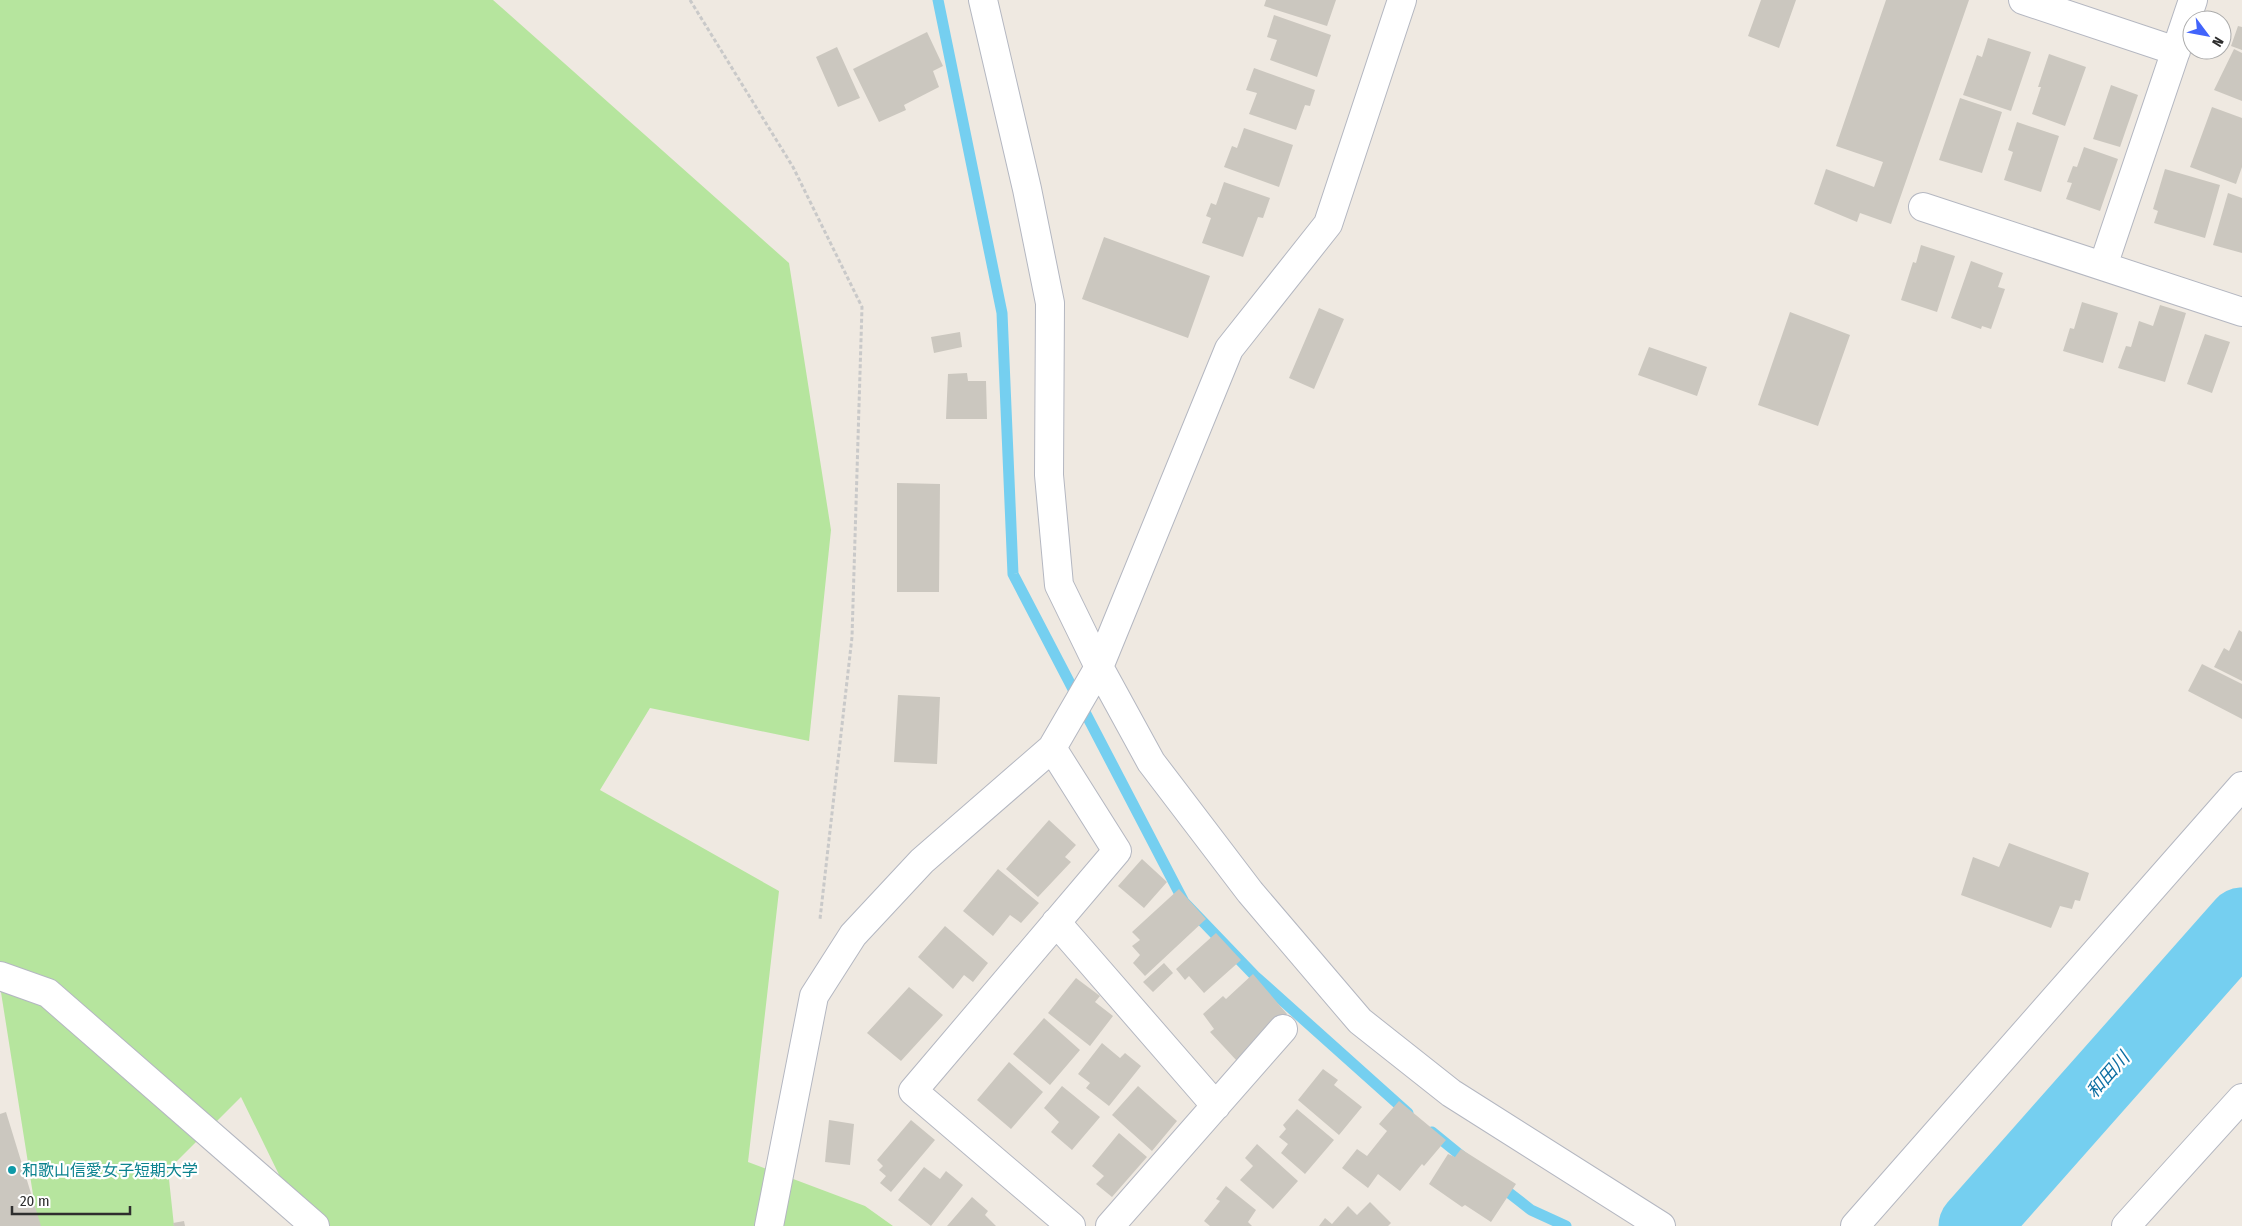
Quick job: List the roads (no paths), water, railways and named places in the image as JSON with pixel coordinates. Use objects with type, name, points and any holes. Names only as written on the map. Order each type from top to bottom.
[{"type":"street","points":[[984,0],[1027,190],[1050,303],[1049,475],[1058,584],[1099,667],[1151,762],[1250,892],[1360,1021],[1451,1093],[1661,1226]]},
{"type":"street","points":[[769,1226],[814,996],[853,935],[922,861],[1052,748],[1099,667],[1229,349],[1328,224],[1402,0]]},
{"type":"street","points":[[2023,0],[2176,51]]},
{"type":"street","points":[[2103,266],[2193,0]]},
{"type":"street","points":[[1923,207],[2242,312]]},
{"type":"street","points":[[1052,748],[1117,851],[913,1091],[1071,1226]]},
{"type":"street","points":[[1855,1226],[2242,786]]},
{"type":"street","points":[[1056,922],[1216,1106]]},
{"type":"street","points":[[0,976],[48,993],[315,1226]]},
{"type":"street","points":[[1110,1226],[1283,1029]]},
{"type":"street","points":[[2126,1226],[2242,1098]]},
{"type":"waterway","points":[[938,0],[1002,313],[1013,574],[1184,902],[1255,976],[1408,1113]]},
{"type":"waterway","name":"和田川","points":[[1974,1226],[2242,923]]},
{"type":"waterway","points":[[1432,1132],[1470,1163]]},
{"type":"waterway","points":[[1499,1185],[1531,1210],[1566,1226]]},
{"type":"place","name":"和歌山信愛女子短期大学","points":[[12,1170]]}]
